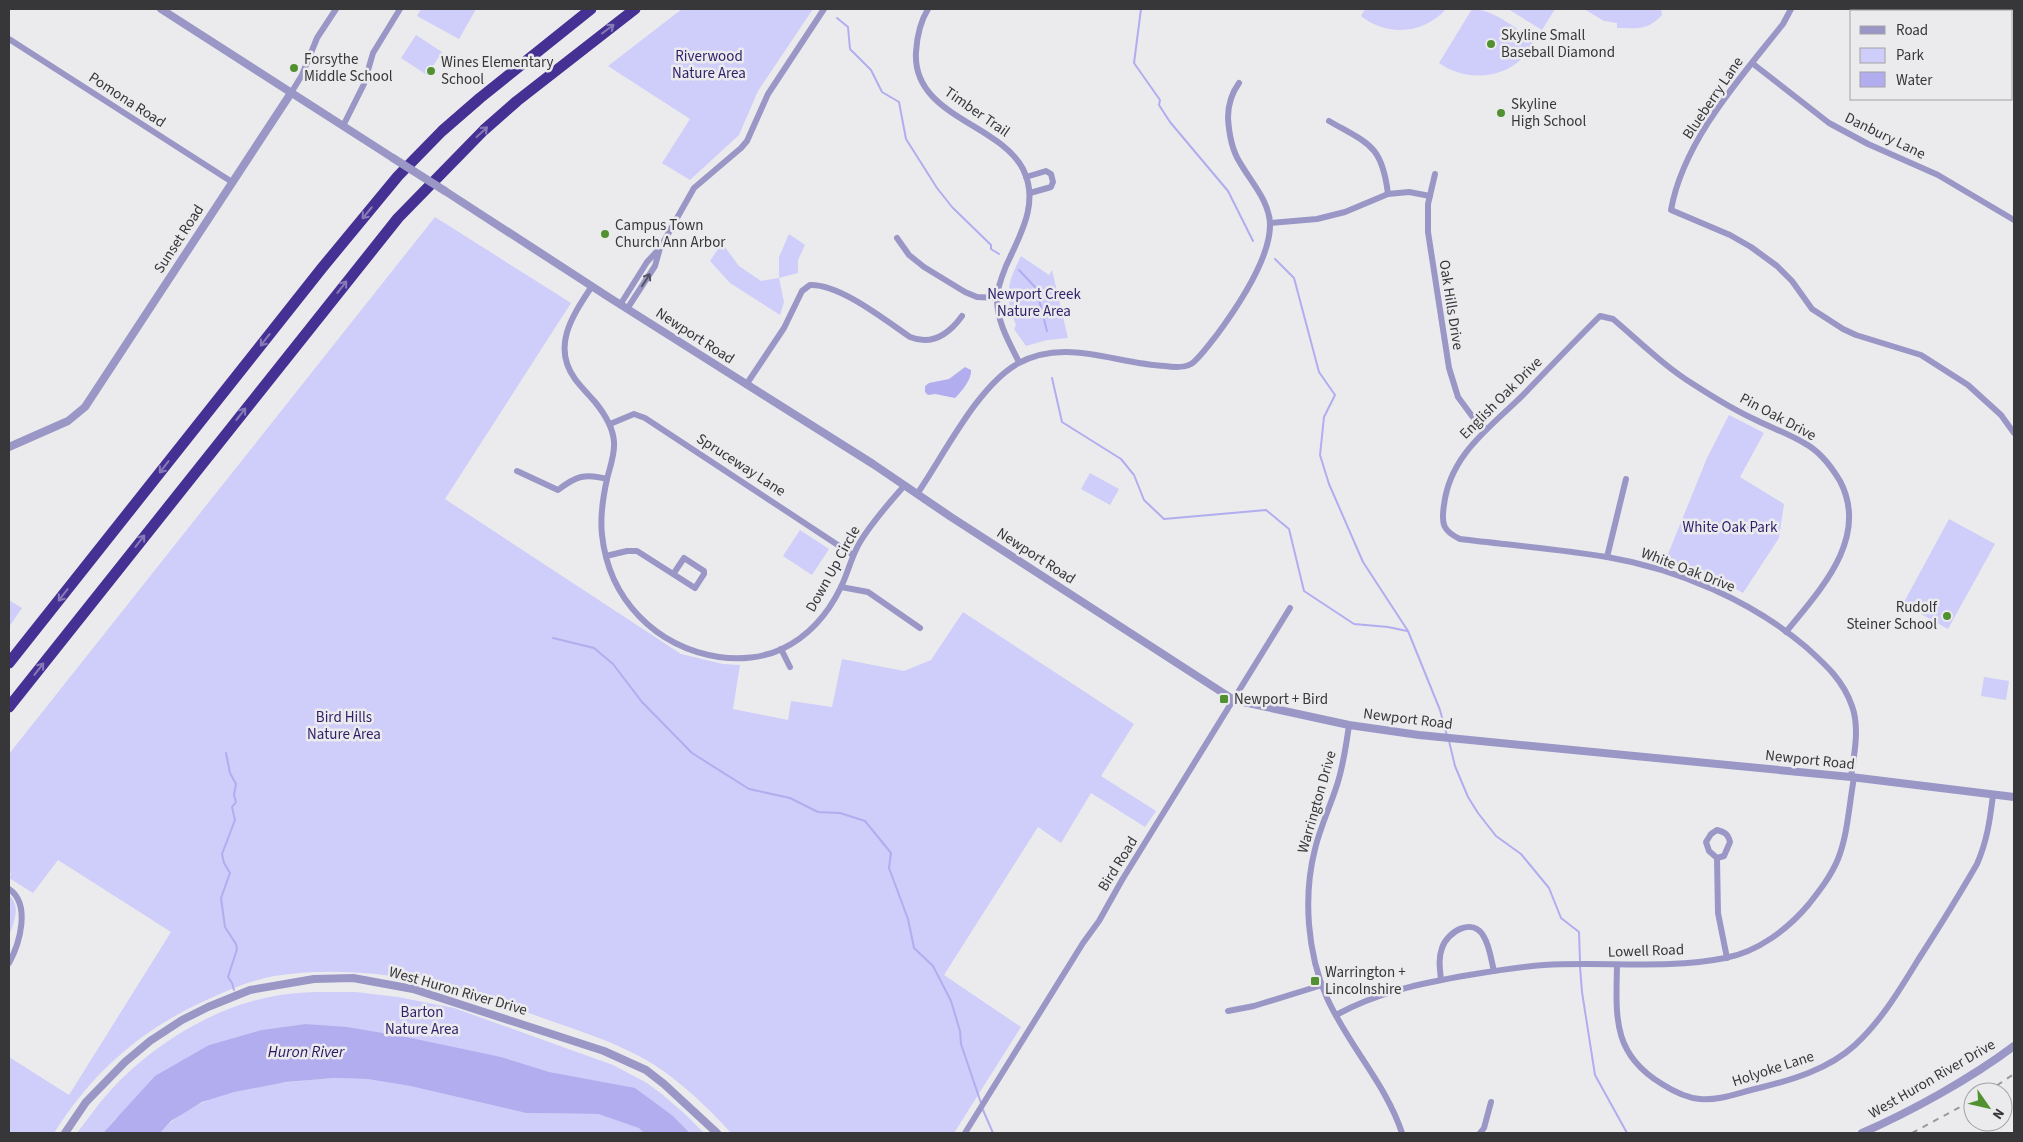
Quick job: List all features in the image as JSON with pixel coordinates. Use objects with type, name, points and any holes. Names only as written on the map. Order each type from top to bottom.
[{"type":"highway","points":[[9,663],[316,276],[398,176],[465,111],[591,9]]},
{"type":"highway","points":[[9,707],[398,218],[484,130],[517,101],[635,9]]},
{"type":"street","name":"Newport Road","points":[[161,9],[627,309],[873,464],[1234,700],[1349,725],[1448,738],[1852,778],[2014,797]]},
{"type":"street","name":"Sunset Road","points":[[9,447],[68,421],[85,407],[291,93],[302,75],[317,38],[336,9]]},
{"type":"street","points":[[343,126],[364,84],[373,54],[400,9]]},
{"type":"street","points":[[620,304],[647,262],[660,248],[694,188],[741,148],[747,140],[768,94],[824,9]]},
{"type":"street","name":"Timber Trail","points":[[928,9],[922,19],[917,38],[915,60],[922,82],[937,102],[1008,149],[1019,163],[1026,177],[1030,193],[1027,220],[1002,276],[997,298],[1000,320],[1019,362]]},
{"type":"street","name":"Blueberry Lane","points":[[1791,9],[1783,24],[1752,63],[1700,137],[1677,185],[1671,210],[1730,235],[1751,247],[1777,266],[1792,281],[1812,309],[1843,329],[1856,335],[1921,355],[1968,384],[2001,415],[2014,433]]},
{"type":"street","name":"Pomona Road","points":[[9,39],[232,182]]},
{"type":"street","name":"Danbury Lane","points":[[1752,63],[1830,123],[1868,144],[1938,175],[2014,220]]},
{"type":"street","points":[[917,494],[985,391],[1003,373],[1019,362],[1039,355],[1070,351],[1144,365],[1175,367],[1190,364],[1217,334],[1260,266],[1269,236],[1270,223],[1259,193],[1238,160],[1232,145],[1228,114],[1231,94],[1240,83]]},
{"type":"street","points":[[1329,121],[1374,150],[1380,160],[1388,194]]},
{"type":"street","points":[[1026,177],[1046,171],[1051,174],[1053,179],[1052,186],[1030,193]]},
{"type":"street","name":"Oak Hills Drive","points":[[1435,174],[1430,196],[1428,232],[1430,256],[1449,368],[1458,396],[1472,416],[1486,429]]},
{"type":"street","points":[[1270,223],[1317,219],[1345,212],[1388,194],[1409,192],[1430,196]]},
{"type":"street","points":[[897,238],[909,255],[924,267],[965,292],[977,297],[997,298]]},
{"type":"street","points":[[627,309],[655,266],[660,248]]},
{"type":"street","points":[[746,385],[784,328],[805,287],[810,284],[820,284],[843,293],[910,337],[918,340],[933,340],[941,337],[951,330],[962,316]]},
{"type":"street","name":"Down Up Circle","points":[[592,286],[572,317],[565,334],[564,349],[568,366],[574,378],[602,410],[610,424],[614,441],[602,518],[602,536],[606,556],[616,584],[626,601],[640,619],[660,635],[680,646],[705,654],[729,658],[754,657],[781,649],[816,625],[826,613],[841,587],[853,555],[886,506],[904,486]]},
{"type":"street","name":"English Oak Drive","points":[[1460,539],[1446,529],[1442,521],[1445,495],[1454,470],[1468,449],[1486,429],[1596,319],[1600,316],[1607,316]]},
{"type":"street","name":"Pin Oak Drive","points":[[1607,316],[1692,384],[1754,419],[1805,443],[1821,455],[1844,489],[1849,508],[1849,526],[1845,546],[1837,564],[1827,579],[1786,632]]},
{"type":"street","name":"Spruceway Lane","points":[[610,424],[634,414],[645,418],[853,555]]},
{"type":"street","points":[[517,471],[558,490],[571,480],[582,476],[593,475],[607,479]]},
{"type":"street","points":[[1607,557],[1626,479]]},
{"type":"street","name":"White Oak Drive","points":[[1460,539],[1607,557],[1660,570],[1702,585],[1736,601],[1786,632],[1839,678],[1853,707],[1856,731],[1852,778]]},
{"type":"street","points":[[606,556],[627,550],[637,551],[695,588],[704,571],[684,558],[674,573]]},
{"type":"street","points":[[841,587],[868,592],[920,628]]},
{"type":"street","name":"Bird Road","points":[[965,1133],[1083,943],[1099,921],[1122,880],[1290,608]]},
{"type":"street","points":[[781,649],[790,667]]},
{"type":"street","name":"Warrington Drive","points":[[1349,725],[1345,756],[1314,851],[1309,890],[1309,920],[1312,949],[1322,985],[1336,1016],[1395,1112],[1402,1133]]},
{"type":"street","name":"Lowell Road","points":[[1336,1016],[1376,996],[1440,980],[1494,971],[1544,965],[1690,962],[1726,958],[1752,948],[1775,936],[1798,917],[1831,874],[1841,850],[1852,778]]},
{"type":"street","name":"Holyoke Lane","points":[[1617,965],[1617,1012],[1619,1030],[1624,1045],[1637,1065],[1646,1074],[1673,1091],[1700,1099],[1724,1097],[1810,1073],[1834,1061],[1853,1048],[1883,1015],[1977,864],[1985,846],[1989,830],[1993,795]]},
{"type":"street","points":[[1717,830],[1724,831],[1728,835],[1730,842],[1724,856],[1717,858],[1709,852],[1706,842],[1717,830]]},
{"type":"street","points":[[1717,858],[1718,913],[1726,958]]},
{"type":"street","points":[[9,889],[17,895],[21,905],[22,923],[13,956],[9,963]]},
{"type":"street","points":[[1440,980],[1440,960],[1446,940],[1457,930],[1466,927],[1474,928],[1483,935],[1494,971]]},
{"type":"street","name":"West Huron River Drive","points":[[65,1133],[86,1102],[118,1069],[150,1041],[208,1006],[250,990],[314,979],[353,978],[413,989],[604,1051],[631,1062],[664,1084],[716,1133]]},
{"type":"street","points":[[1228,1011],[1254,1006],[1322,985]]},
{"type":"street","name":"West Huron River Drive","points":[[1862,1133],[1957,1083],[1993,1062],[2014,1046]]},
{"type":"street","points":[[1480,1133],[1484,1128],[1491,1102]]},
{"type":"green space","points":[[421,9],[476,9],[459,39],[417,16]]},
{"type":"green space","name":"Riverwood Nature Area","points":[[682,9],[813,9],[758,91],[739,135],[690,180],[662,163],[690,119],[608,66]]},
{"type":"green space","points":[[1365,9],[1446,9],[1427,24],[1405,30],[1394,30],[1371,23],[1361,16]]},
{"type":"green space","name":"Skyline Small Baseball Diamond","points":[[1472,9],[1497,16],[1534,41],[1527,53],[1517,63],[1505,70],[1492,74],[1464,74],[1451,70],[1439,63]]},
{"type":"green space","points":[[1508,9],[1555,9],[1542,30]]},
{"type":"green space","points":[[1584,9],[1661,9],[1662,15],[1652,24],[1642,28],[1617,28],[1617,23],[1604,21]]},
{"type":"green space","points":[[416,35],[442,52],[427,75],[401,58]]},
{"type":"green space","name":"Bird Hills Nature Area","points":[[435,217],[571,303],[445,499],[681,654],[723,664],[740,665],[733,709],[788,720],[791,701],[832,707],[842,659],[904,671],[931,660],[963,612],[1134,724],[1101,776],[1156,811],[1145,827],[1091,793],[1061,843],[1038,827],[944,975],[1021,1027],[954,1133],[731,1133],[699,1101],[652,1063],[602,1039],[491,999],[444,985],[402,977],[316,972],[274,976],[250,982],[187,1010],[142,1037],[122,1053],[86,1090],[54,1133],[9,1133],[9,1057],[69,1095],[171,932],[58,860],[33,893],[9,878],[11,874],[9,872],[9,754]]},
{"type":"green space","points":[[789,234],[805,245],[798,260],[798,273],[779,278],[779,257]]},
{"type":"green space","points":[[722,243],[739,266],[761,281],[779,278],[784,302],[780,315],[730,283],[710,261]]},
{"type":"green space","name":"Newport Creek Nature Area","points":[[1021,256],[1049,275],[1052,270],[1068,338],[1047,340],[1026,346],[1014,329],[1016,325],[1010,306],[1009,290],[1010,282]]},
{"type":"green space","name":"White Oak Park","points":[[1729,415],[1764,433],[1740,477],[1784,504],[1779,538],[1743,593],[1726,583],[1666,559],[1707,458]]},
{"type":"green space","points":[[1090,473],[1119,489],[1110,505],[1081,489]]},
{"type":"green space","points":[[1949,519],[1995,544],[1948,629],[1903,604]]},
{"type":"green space","points":[[800,530],[829,549],[812,575],[783,556]]},
{"type":"green space","points":[[9,600],[22,608],[9,627]]},
{"type":"green space","points":[[1984,677],[2009,681],[2006,700],[1981,696]]},
{"type":"green space","points":[[9,895],[13,900],[16,910],[9,937]]},
{"type":"green space","name":"Barton Nature Area","points":[[308,992],[356,992],[398,997],[454,1008],[613,1065],[647,1083],[685,1114],[704,1133],[690,1133],[673,1116],[501,1057],[305,1024],[261,1030],[209,1045],[115,1119],[103,1133],[77,1133],[106,1096],[127,1074],[166,1043],[209,1017],[256,1000],[280,995]]},
{"type":"green space","name":"Barton Nature Area","points":[[334,1078],[367,1079],[410,1086],[526,1113],[598,1114],[640,1128],[644,1133],[160,1133],[177,1117],[197,1105],[218,1096],[264,1085]]},
{"type":"water","points":[[965,367],[971,370],[970,377],[955,398],[935,394],[928,395],[925,392],[925,386],[929,383],[949,379]]},
{"type":"water","name":"Huron River","points":[[305,1024],[347,1027],[406,1037],[501,1057],[549,1072],[635,1088],[673,1116],[690,1133],[644,1133],[639,1128],[598,1114],[526,1113],[410,1086],[367,1079],[334,1078],[286,1082],[234,1092],[202,1102],[171,1121],[160,1133],[103,1133],[155,1076],[209,1045],[261,1030]]},
{"type":"waterway","points":[[1141,9],[1134,63],[1160,100],[1159,105],[1170,122],[1228,191],[1253,241]]},
{"type":"waterway","points":[[837,18],[848,27],[850,49],[871,70],[882,92],[899,102],[906,139],[937,188],[952,207],[991,245],[991,249],[999,254]]},
{"type":"waterway","points":[[1275,259],[1294,278],[1319,372],[1335,395],[1324,417],[1320,455],[1329,484],[1363,562],[1408,631],[1440,710],[1447,736]]},
{"type":"waterway","points":[[1019,270],[1036,288],[1047,331]]},
{"type":"waterway","points":[[1052,378],[1062,422],[1121,459],[1134,475],[1144,500],[1164,519],[1266,510],[1289,529],[1304,591],[1354,624],[1407,631]]},
{"type":"waterway","points":[[553,638],[594,648],[613,664],[642,702],[692,753],[749,789],[790,798],[818,812],[840,813],[865,821],[891,853],[889,868],[908,919],[914,948],[933,966],[951,1001],[960,1031],[961,1044],[981,1103]]},
{"type":"waterway","points":[[1449,741],[1455,766],[1468,797],[1478,813],[1496,836],[1521,854],[1549,888],[1561,918],[1579,932],[1580,962]]},
{"type":"waterway","points":[[226,753],[230,773],[236,784],[234,795],[236,802],[232,807],[235,820],[222,854],[224,863],[230,873],[221,898],[225,927],[236,944],[237,949],[228,977],[234,990]]},
{"type":"waterway","points":[[1580,967],[1595,1075],[1627,1133]]},
{"type":"waterway","points":[[983,1110],[993,1133]]},
{"type":"railway","points":[[2002,1082],[2014,1074]]},
{"type":"railway","points":[[1912,1133],[1963,1105]]},
{"type":"place","name":"Skyline Small Baseball Diamond","points":[[1491,44]]},
{"type":"place","name":"Forsythe Middle School","points":[[294,68]]},
{"type":"place","name":"Wines Elementary School","points":[[431,71]]},
{"type":"place","name":"Skyline High School","points":[[1501,113]]},
{"type":"place","name":"Campus Town Church Ann Arbor","points":[[605,234]]},
{"type":"place","name":"Rudolf Steiner School","points":[[1947,616]]},
{"type":"place","name":"Newport + Bird","points":[[1224,699]]},
{"type":"place","name":"Warrington + Lincolnshire","points":[[1315,981]]}]
